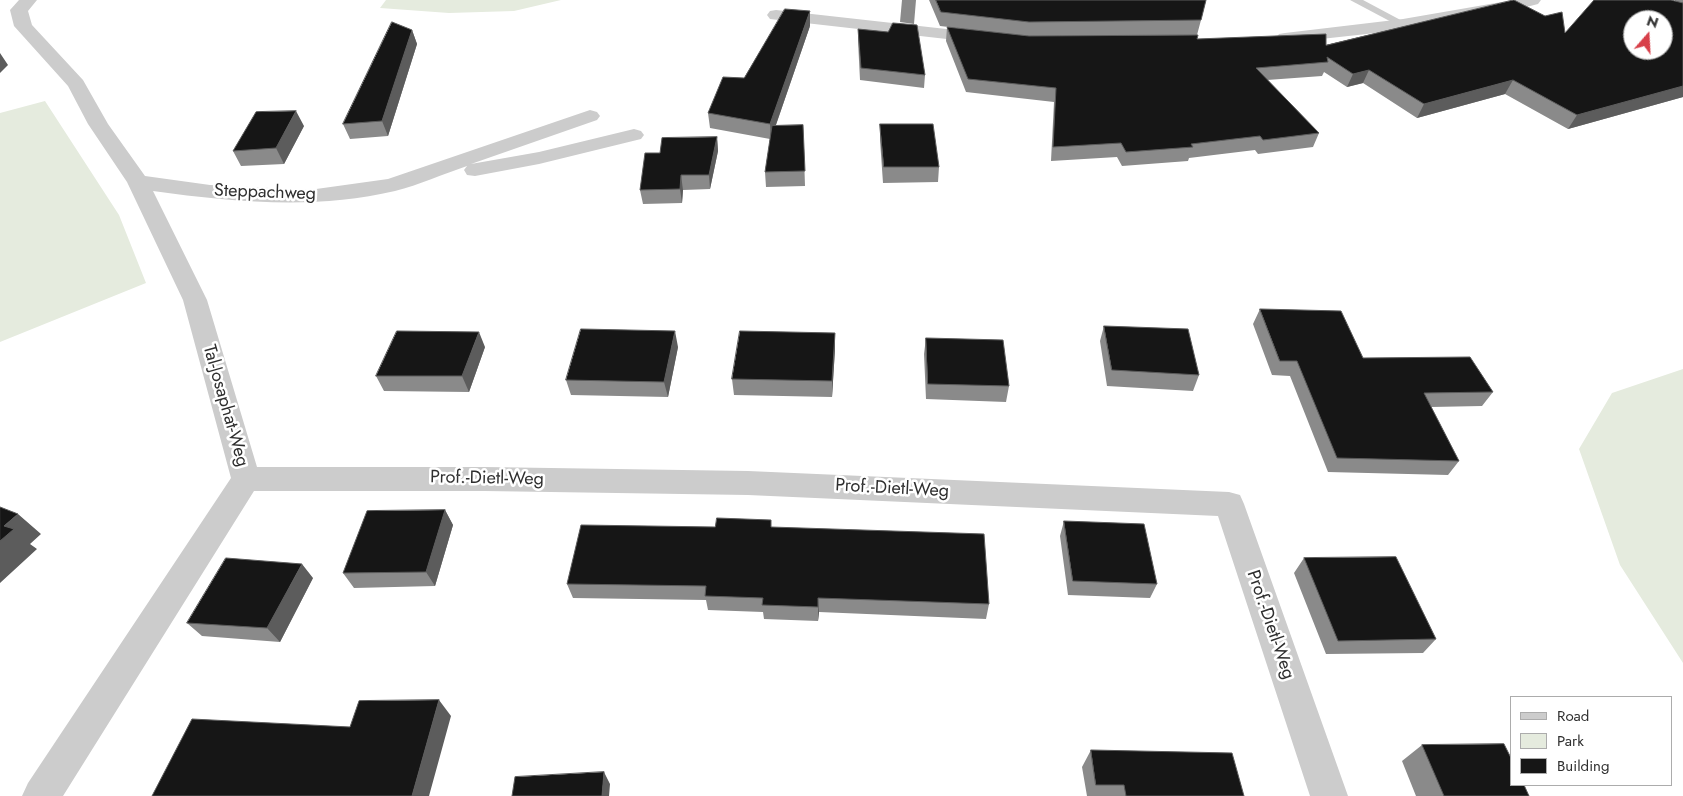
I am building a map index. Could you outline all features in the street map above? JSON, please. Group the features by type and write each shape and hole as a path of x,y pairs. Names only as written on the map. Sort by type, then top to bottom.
{"street":[{"path":"793,0 776,15 1000,40"},
{"path":"1271,39 1403,24 1510,6 1532,0"},
{"name":"Tal-Josaphat-Weg","path":"23,5 23,26 76,84 98,124 138,182 195,300 246,479 41,796"},
{"name":"Steppachweg","path":"392,185 590,116"},
{"name":"Steppachweg","path":"138,182 210,192 309,198 539,158 634,135"},
{"name":"Prof.-Dietl-Weg","path":"246,479 485,479 748,483 1229,504 1329,796"}],"lane":[{"path":"1355,0 1403,24"}],"green space":[{"path":"386,0 561,0 514,11 449,13 380,8"},
{"path":"45,101 119,215 146,283 0,342 0,113"},
{"path":"1683,369 1683,663 1620,565 1579,449 1612,393"}],"building":[{"path":"936,0 1206,0 1201,20 1029,22 941,12"},
{"path":"1514,0 1545,16 1562,12 1565,33 1594,0 1671,0 1683,3 1683,86 1577,115 1513,80 1424,104 1369,70 1353,74 1327,57 1328,62 1256,68 1319,133 1263,140 1260,136 1191,144 1193,147 1126,152 1121,143 1053,147 1056,88 968,79 947,27 1029,36 1198,35 1197,39 1326,34 1326,45"},
{"path":"785,9 810,11 770,124 708,113 723,77 744,78"},
{"path":"392,22 412,30 382,121 343,124"},
{"path":"893,23 917,25 925,75 861,68 858,29 888,32"},
{"path":"296,111 276,148 233,151 256,112"},
{"path":"880,124 933,124 939,167 884,167"},
{"path":"803,125 805,171 765,172 772,126"},
{"path":"717,137 709,175 681,175 680,189 640,190 645,153 660,153 662,138"},
{"path":"1260,309 1341,311 1363,358 1470,357 1493,392 1424,393 1459,461 1337,458 1297,361 1280,361"},
{"path":"1104,326 1188,329 1199,375 1112,370"},
{"path":"581,329 675,331 664,382 566,380"},
{"path":"397,331 479,332 462,376 376,376"},
{"path":"740,331 835,333 832,381 732,379"},
{"path":"926,338 1003,340 1009,386 928,384"},
{"path":"0,507 18,514 4,526 14,529 0,541"},
{"path":"445,510 426,572 343,573 367,511"},
{"path":"717,518 771,520 771,527 984,534 989,604 818,598 818,607 762,605 763,598 705,596 706,586 567,584 581,525 715,527"},
{"path":"1064,521 1144,524 1157,584 1073,581"},
{"path":"1396,557 1436,639 1338,641 1304,558"},
{"path":"226,558 302,564 267,628 187,623"},
{"path":"439,700 412,796 152,796 192,719 350,727 359,701"},
{"path":"1504,744 1510,756 1510,786 1524,786 1529,796 1444,796 1422,745"},
{"path":"1091,750 1232,753 1244,796 1126,796 1124,785 1096,785"},
{"path":"604,772 602,796 512,796 515,777"}]}
